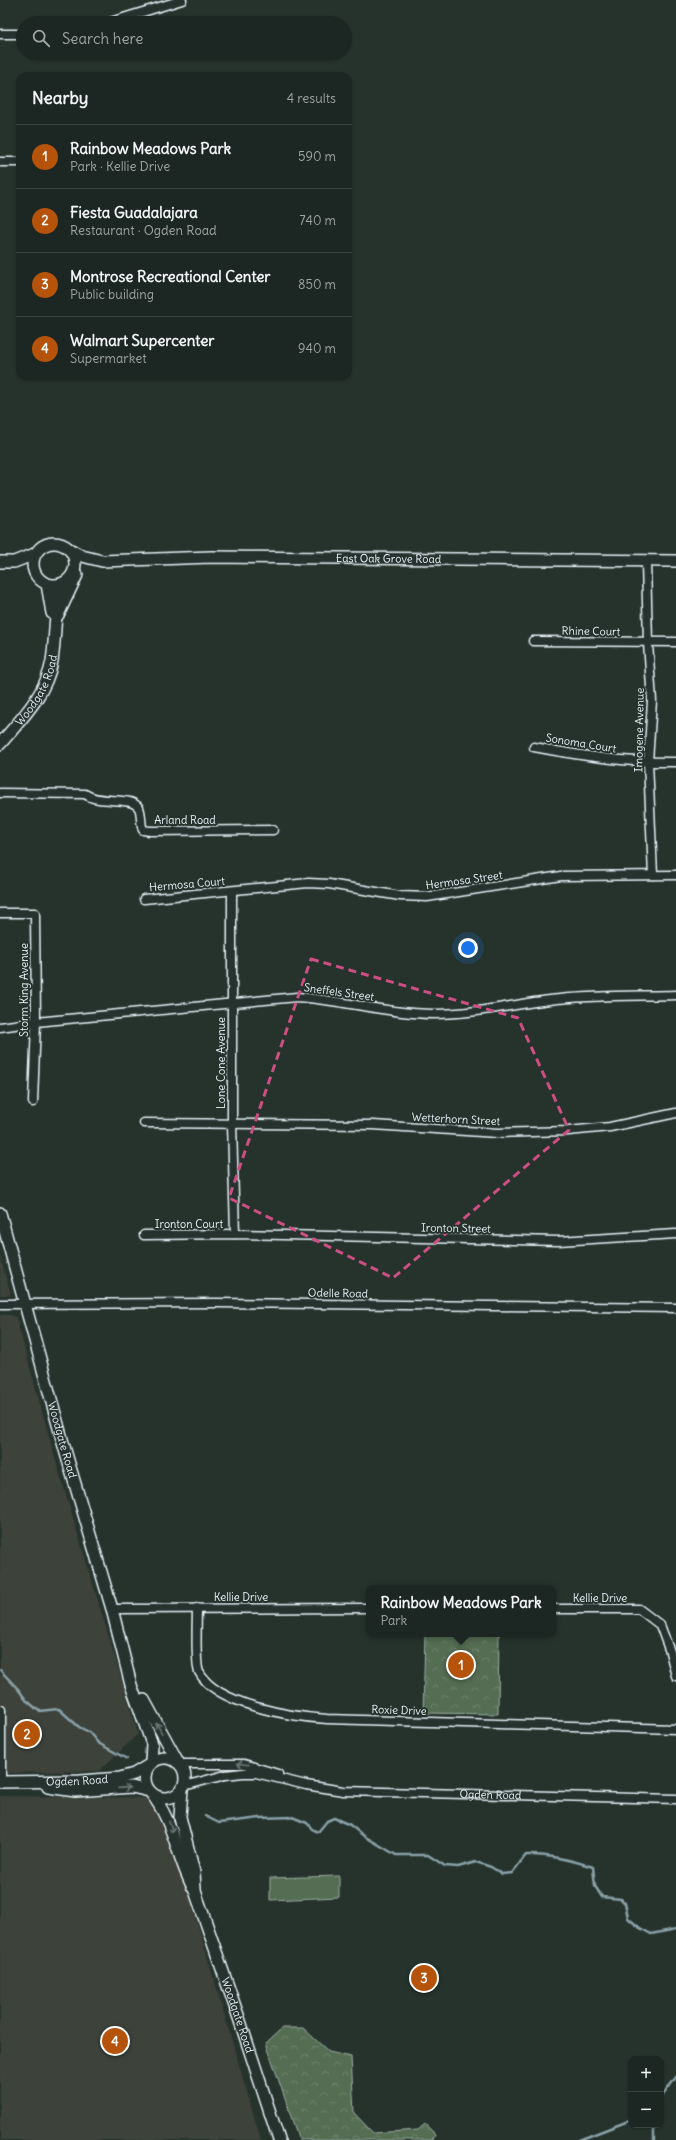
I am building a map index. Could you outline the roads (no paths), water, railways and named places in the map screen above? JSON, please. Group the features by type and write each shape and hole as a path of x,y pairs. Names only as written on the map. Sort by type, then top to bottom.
{"street":[{"path":"130,16 182,0"},
{"path":"0,34 16,34"},
{"path":"0,162 16,162"},
{"path":"0,562 14,562 35,554 47,545 58,544 69,549 75,558 79,569 69,580 61,584 47,584 42,581 33,567 35,554"},
{"name":"East Oak Grove Road","path":"69,549 82,556 102,561 292,557 676,561"},
{"name":"East Oak Grove Road","path":"79,569 102,561"},
{"name":"Imogene Avenue","path":"646,561 648,643 652,701 648,762 653,875"},
{"path":"14,562 35,572"},
{"name":"Woodgate Road","path":"56,617 79,569"},
{"name":"Woodgate Road","path":"47,584 54,629"},
{"name":"Woodgate Road","path":"0,744 30,708 46,683 52,661 54,629 61,584"},
{"name":"Rhine Court","path":"533,641 676,642"},
{"name":"Sonoma Court","path":"534,747 596,758 648,762 676,762"},
{"name":"Arland Road","path":"0,793 85,794 91,799 105,801 128,801 135,804 140,810 141,825 143,830 150,831 273,830"},
{"name":"Hermosa Street","path":"232,891 308,883 329,884 400,896 428,897 561,876 676,875"},
{"name":"Hermosa Court","path":"144,899 232,891"},
{"name":"Lone Cone Avenue","path":"232,891 232,1124 235,1234"},
{"name":"Storm King Avenue","path":"0,912 35,913 36,1022 33,1102"},
{"name":"Sneffels Street","path":"0,1027 36,1022 297,998 328,999 403,1012 435,1014 466,1013 575,997 676,995"},
{"name":"Wetterhorn Street","path":"144,1123 373,1125 497,1133 568,1131 610,1127 676,1113"},
{"name":"Woodgate Road","path":"0,1213 65,1450 112,1609 131,1685 152,1744 150,1764"},
{"name":"Ironton Street","path":"235,1234 558,1241 676,1234"},
{"name":"Ironton Court","path":"144,1235 235,1234"},
{"name":"Odelle Road","path":"0,1304 216,1303 676,1308"},
{"name":"Roxie Drive","path":"197,1608 199,1671 210,1687 263,1710 299,1717 327,1720 676,1729"},
{"name":"Kellie Drive","path":"112,1609 366,1608"},
{"name":"Kellie Drive","path":"556,1609 639,1609 660,1625 670,1652 676,1676"},
{"name":"Woodgate Road","path":"126,1666 166,1742 179,1763"},
{"path":"1,1710 1,1782"},
{"path":"162,1757 173,1759 179,1763 185,1775 183,1787 171,1797 158,1797 150,1792 146,1786 145,1775 150,1764 162,1757"},
{"name":"Ogden Road","path":"179,1763 244,1764 255,1766 306,1785"},
{"name":"Ogden Road","path":"1,1782 80,1781 120,1778 134,1774 150,1764"},
{"name":"Ogden Road","path":"183,1787 225,1775 256,1773 306,1785 343,1791 676,1799"},
{"name":"Ogden Road","path":"1,1782 75,1791 132,1787 150,1792"},
{"name":"Woodgate Road","path":"183,1787 180,1817 194,1872 195,1892"},
{"name":"Woodgate Road","path":"150,1792 170,1825 186,1875 195,1892 239,2018 278,2140"}],"waterway":[{"path":"0,1670 26,1700 39,1711 59,1709 79,1727 89,1732 98,1743 127,1759"},
{"path":"205,1816 219,1823 260,1818 292,1817 307,1823 312,1829 318,1832 327,1821 334,1818 350,1825 364,1836 396,1855 428,1855 445,1866 458,1867 476,1862 491,1867 502,1874 512,1873 526,1855 543,1855 568,1860 593,1867 595,1886 602,1897 621,1899 625,1903 628,1918 640,1928 651,1934 676,1929"},
{"path":"664,2094 676,2077"},
{"path":"579,2140 628,2121"},
{"path":"654,2128 654,2140"}],"place":[{"name":"Rainbow Meadows Park","path":"461,1665"},
{"name":"Fiesta Guadalajara","path":"27,1734"},
{"name":"Montrose Recreational Center","path":"424,1978"},
{"name":"Walmart Supercenter","path":"115,2041"}]}
